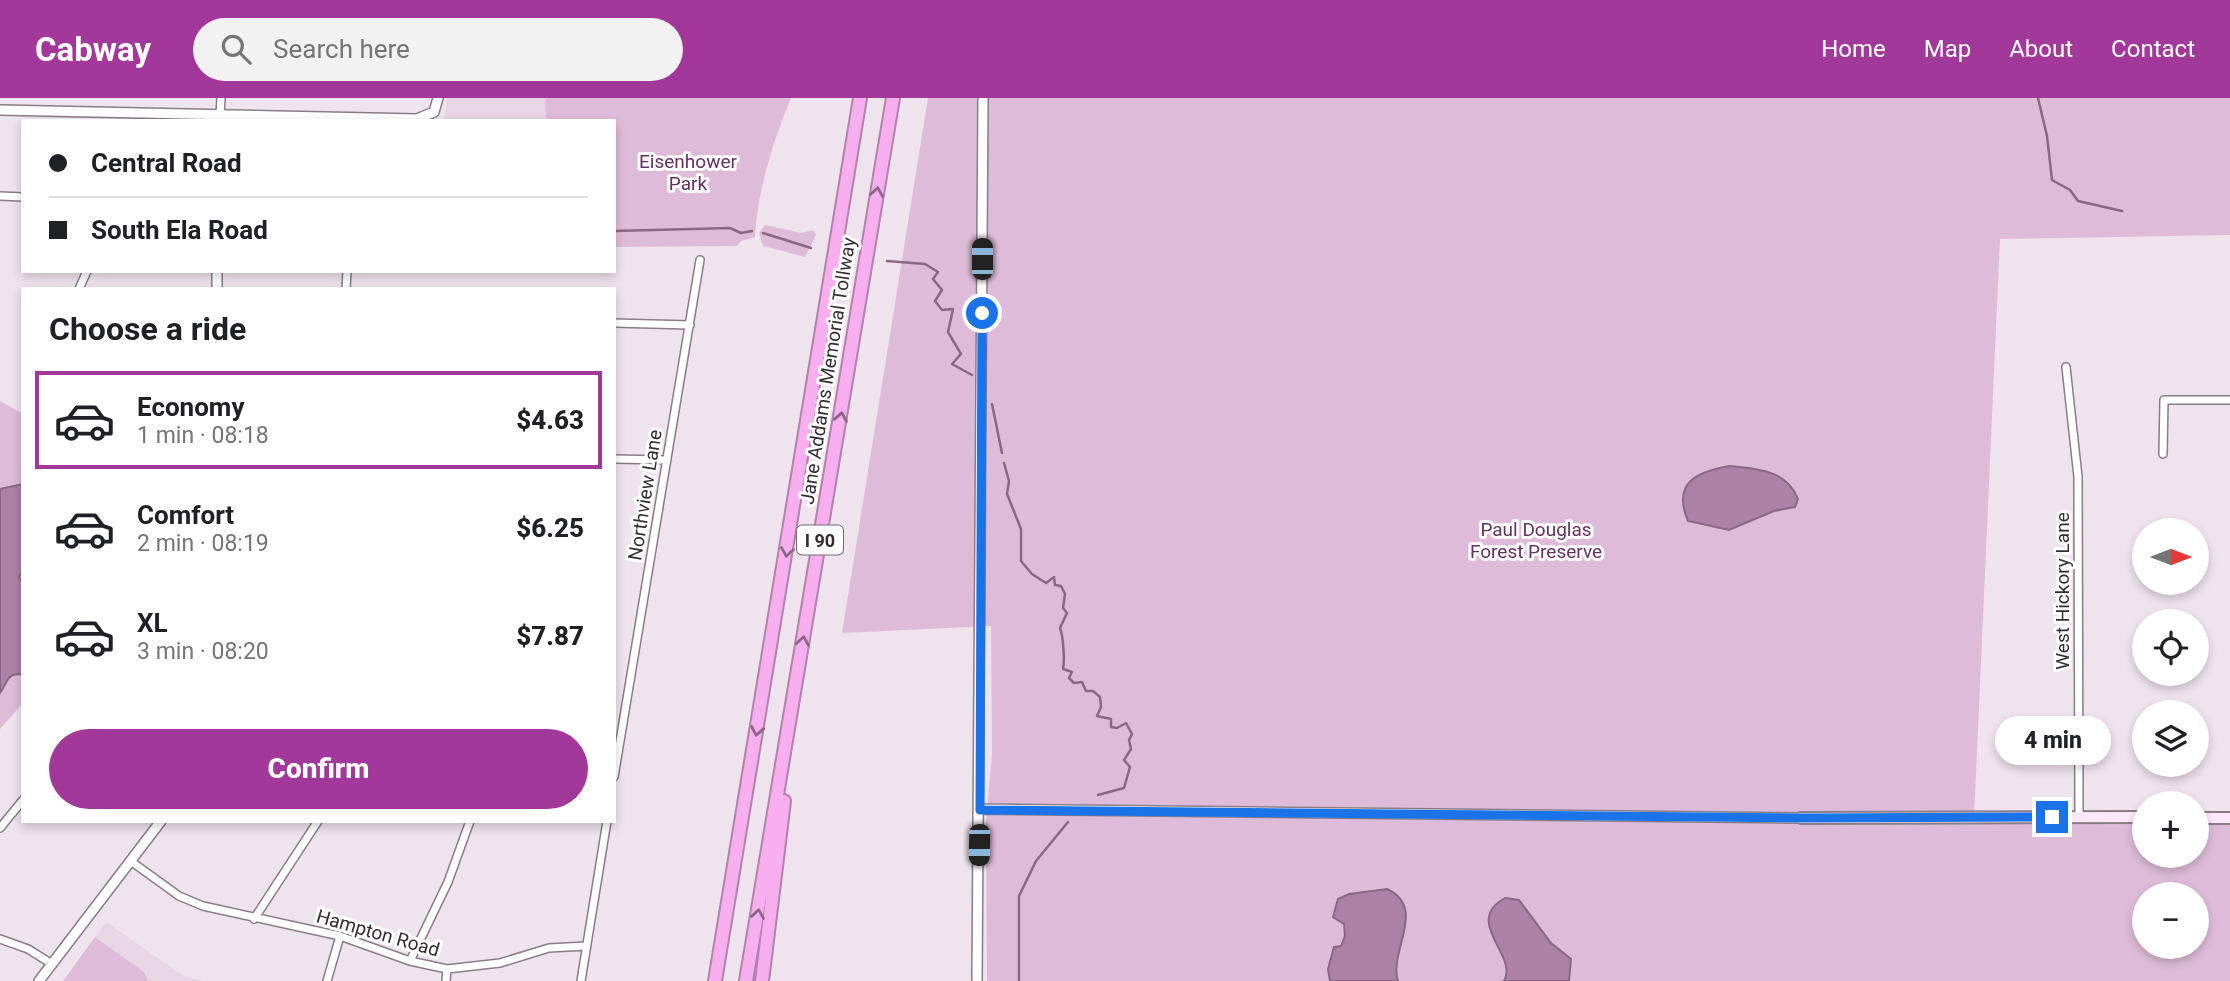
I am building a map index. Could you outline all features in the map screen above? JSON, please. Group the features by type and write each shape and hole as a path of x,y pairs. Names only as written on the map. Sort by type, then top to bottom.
{"highway":[{"name":"Jane Addams Memorial Tollway","path":"715,981 860,98"},
{"name":"Jane Addams Memorial Tollway","path":"746,981 893,98"},
{"path":"761,981 797,680"}],"main road":[{"path":"1801,818 2132,817"},
{"path":"2209,818 2230,818"}],"street":[{"path":"220,118 221,98"},
{"path":"0,110 220,118 417,119 433,112 438,98"},
{"path":"977,981 983,98"},
{"path":"0,196 21,197"},
{"name":"Northview Lane","path":"616,764 700,260"},
{"path":"616,323 690,325"},
{"name":"West Hickory Lane","path":"2066,367 2078,477 2078,816"},
{"path":"2163,454 2164,400 2230,400"},
{"path":"616,459 667,460"},
{"path":"0,828 21,802"},
{"path":"980,810 1801,818"},
{"path":"39,981 160,823"},
{"path":"254,919 317,823"},
{"path":"410,961 453,869 469,823"},
{"path":"581,981 607,823"},
{"name":"Hampton Road","path":"132,862 180,896 203,906 340,936 410,961 447,969 500,963 549,948 586,946"},
{"path":"327,981 340,936"},
{"path":"0,939 27,948 52,964"},
{"path":"446,981 447,969"}],"shaded area":[{"path":"447,98 545,98 546,119 444,119"},
{"path":"1729,466 1760,470 1778,476 1793,489 1798,499 1795,507 1774,511 1729,530 1688,521 1683,497 1685,488 1697,476"},
{"path":"21,484 21,674 10,677 0,693 0,489"},
{"path":"1387,889 1399,897 1405,907 1406,919 1396,970 1398,981 1330,981 1328,969 1334,947 1341,946 1345,936 1344,924 1333,917 1338,899 1349,894"},
{"path":"1505,898 1519,900 1551,943 1571,959 1569,981 1504,981 1507,971 1490,928 1489,917 1493,907"},
{"path":"106,922 184,976 203,981 148,981 144,972 95,937"}],"green space":[{"name":"Eisenhower Park","path":"545,98 791,98 767,167 755,237 741,241 737,246 616,247 616,119 546,119"},
{"name":"Paul Douglas Forest Preserve","path":"928,98 2230,98 2230,235 2000,239 1974,818 2132,817 2132,868 2209,868 2209,818 2230,818 2230,981 987,981 986,823 992,754 991,626 842,633"},
{"path":"765,225 802,233 813,230 816,235 805,257 763,246 759,233"},
{"path":"0,401 21,413 21,705 0,729"},
{"path":"95,937 144,972 148,981 63,981"}],"waterway":[{"path":"2038,98 2047,136 2052,180 2070,190 2078,201 2122,211"},
{"path":"616,231 730,228 741,233 752,231"},
{"path":"763,233 811,248"},
{"path":"887,261 925,264 938,272 933,279 942,290 935,301 942,310 953,309 948,332 961,354 952,364 972,375"},
{"path":"992,404 1002,453"},
{"path":"1004,463 1009,481 1007,494 1021,529 1021,561 1032,574 1046,583 1054,577 1055,585 1061,586 1065,594 1063,608 1067,613 1060,628 1063,669 1072,672 1069,678 1074,683 1082,682 1086,691 1093,691 1100,697 1101,707 1097,716 1111,719 1111,727 1117,728 1126,723 1132,734 1129,740 1131,749 1124,760 1130,767 1124,788 1098,795"},
{"path":"1019,981 1019,896 1036,861 1068,822"}],"route":[{"path":"982,313 980,810 1801,818 2052,817"}]}
